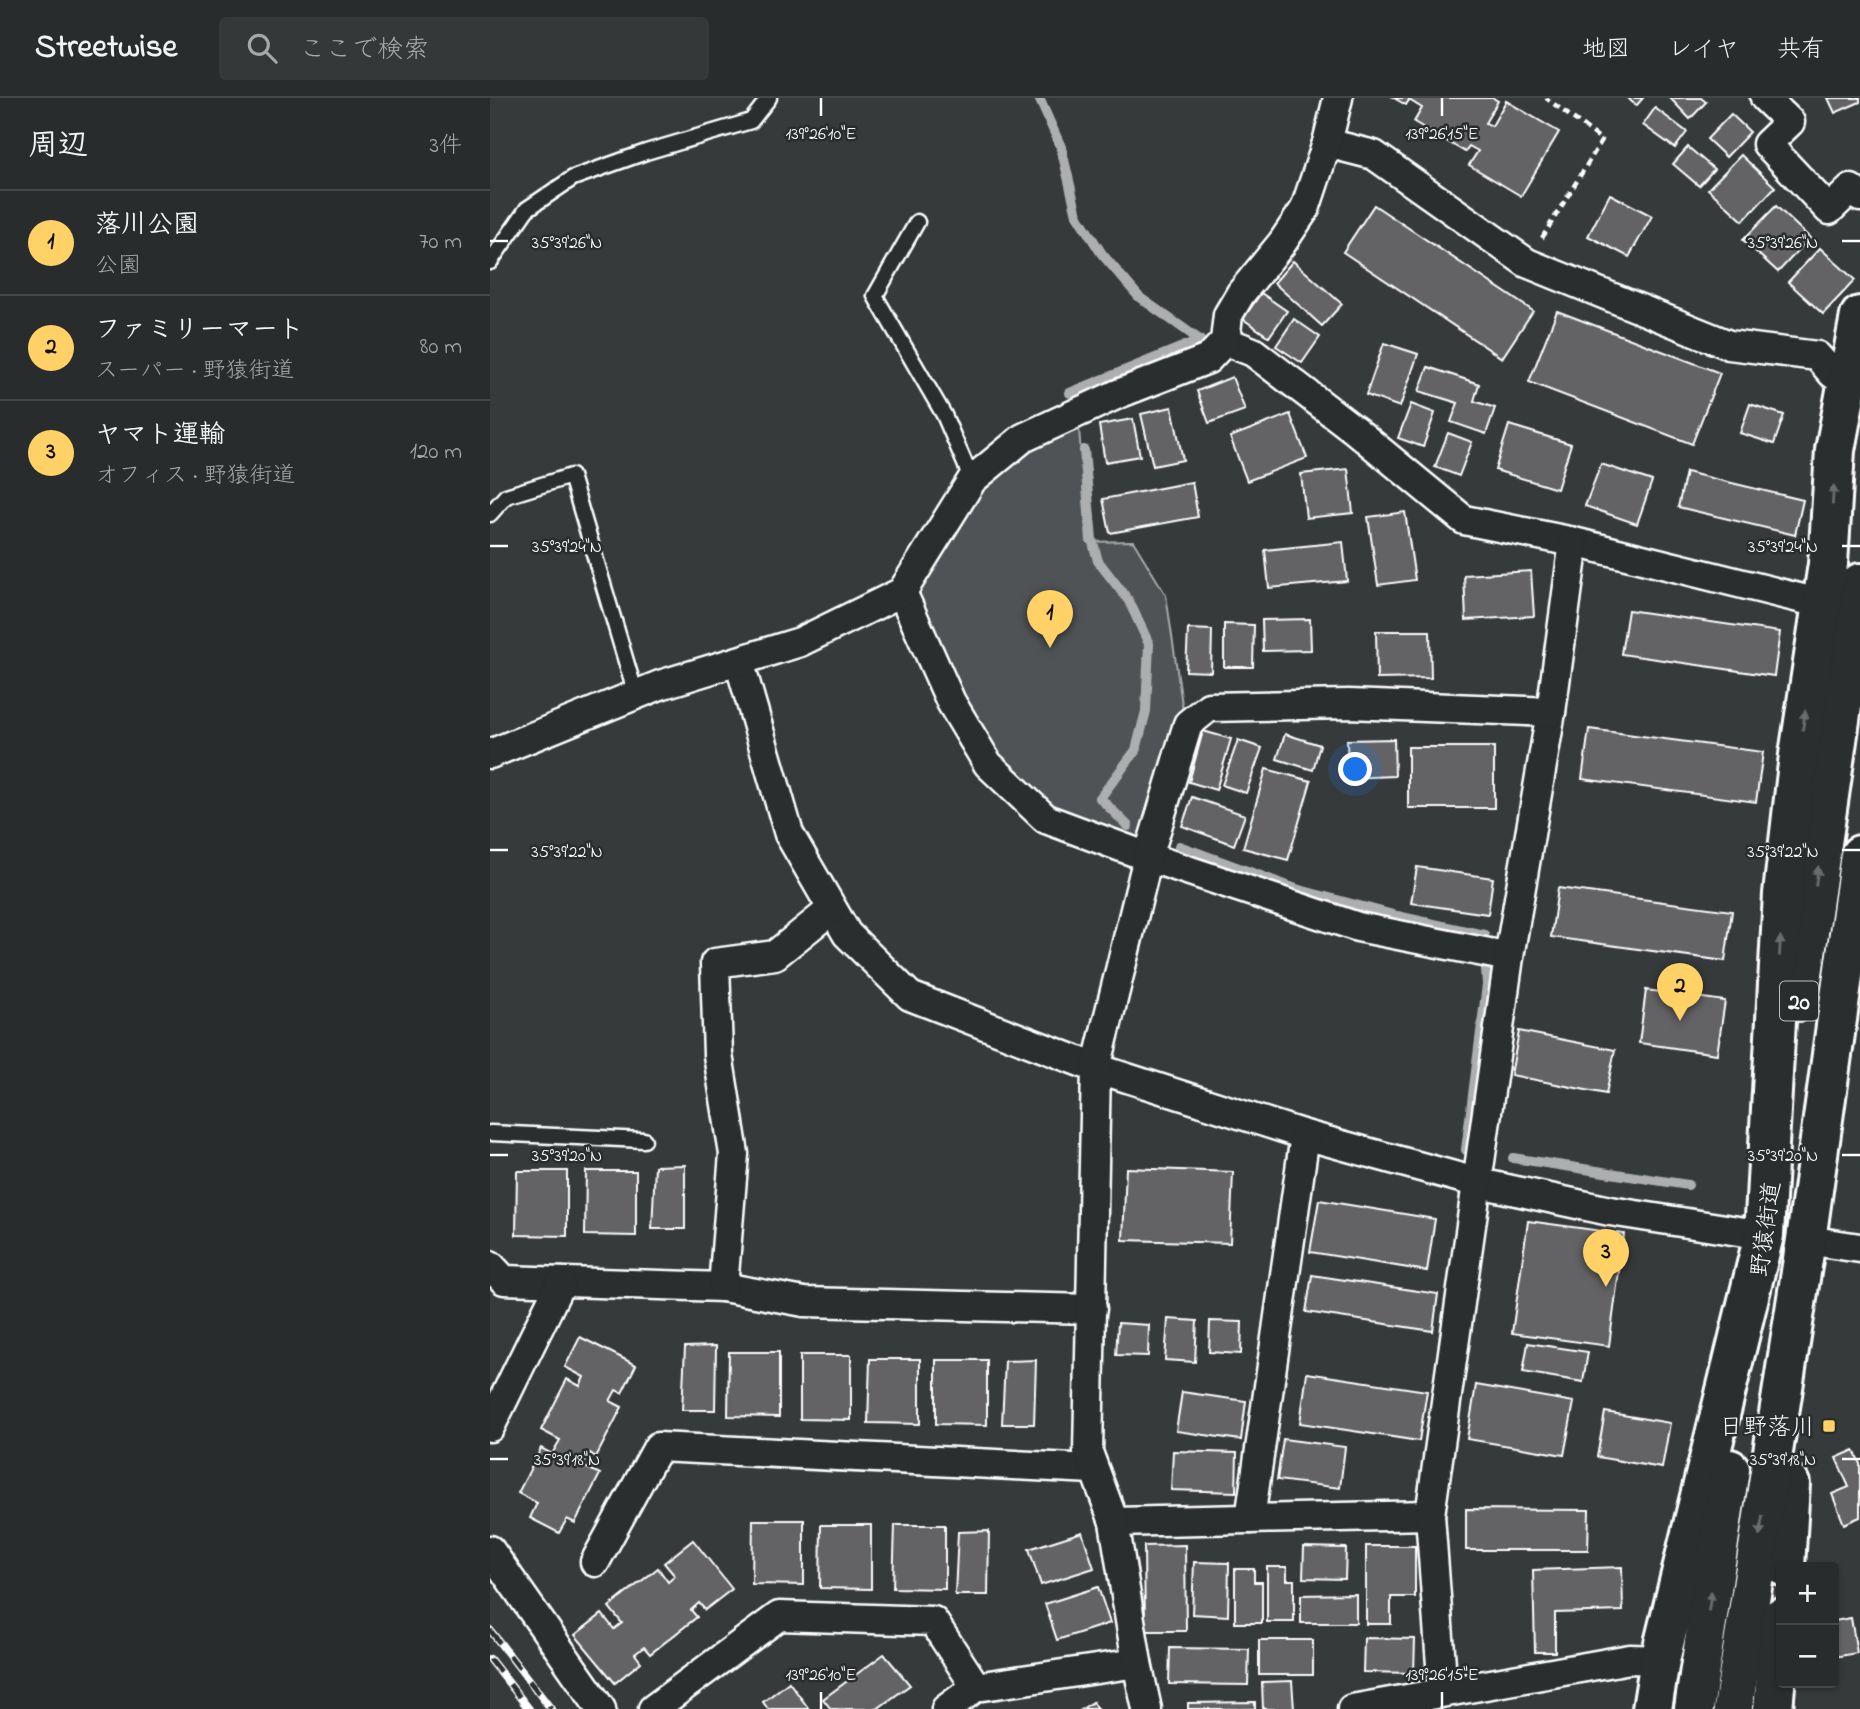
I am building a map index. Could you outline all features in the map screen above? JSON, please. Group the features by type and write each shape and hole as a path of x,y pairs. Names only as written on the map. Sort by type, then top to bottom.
{"main road":[{"path":"1764,1235 1783,894 1799,755 1823,604 1836,450 1860,316"},
{"name":"野猿街道","path":"1694,1709 1860,583"},
{"name":"野猿街道","path":"1733,1709 1805,1240 1860,855"},
{"path":"1805,1240 1860,1010"},
{"name":"20","path":"1652,1709 1660,1660 1764,1235"},
{"name":"20","path":"1785,1562 1805,1240"},
{"path":"1773,1709 1780,1625"}],"street":[{"path":"490,754 660,685 800,642 902,592 972,480 1023,438 1118,394 1208,359 1225,341 1228,315 1241,293 1282,243 1305,209 1327,143 1338,98"},
{"path":"1765,98 1790,121 1768,144 1829,210 1851,190 1860,197"},
{"path":"1327,143 1374,155 1527,263 1729,345 1817,356 1833,374 1848,377"},
{"path":"1225,341 1253,352 1356,431 1464,520 1574,542 1823,604"},
{"path":"1443,1692 1430,1515 1479,1183 1505,957 1550,712 1574,542"},
{"path":"902,592 951,702 988,764 1046,819 1147,857 1358,927 1505,957"},
{"path":"739,661 789,834 847,934 910,996 1096,1068 1305,1135 1479,1183 1610,1210 1764,1235"},
{"path":"1147,1709 1114,1522 1088,1452 1096,1068 1147,857 1188,724 1209,707 1349,704 1550,712"},
{"path":"723,1287 734,1154 718,1055 715,963 775,955 832,909"},
{"path":"1250,1519 1305,1135"},
{"path":"1805,1240 1860,1248"},
{"path":"490,1265 504,1280 723,1287 804,1302 1092,1309"},
{"path":"490,1427 561,1282"},
{"path":"595,1562 658,1447 1093,1469"},
{"path":"1114,1522 1430,1515"},
{"path":"490,1550 601,1709"},
{"path":"653,1709 779,1616 933,1621 976,1687"},
{"path":"1352,1709 1630,1659 1660,1660"},
{"path":"946,1709 976,1687 1137,1663"}],"lane":[{"path":"490,262 527,209 573,178 646,152 751,121 769,98"},
{"path":"917,222 875,296 944,415 972,480"},
{"path":"490,514 506,496 571,476 636,695"},
{"path":"490,1133 644,1140"}],"path":[{"path":"1527,263 1602,140 1546,98"}],"shaded area":[{"path":"1078,413 1087,542 1133,541 1166,595 1183,711 1148,857 1046,819 988,764 902,592 972,480"}],"building":[{"path":"1394,98 1493,98 1498,101 1485,123 1492,126 1506,101 1559,132 1521,196 1469,165 1478,151 1469,146 1465,152 1414,122 1422,108 1409,100 1406,105"},
{"path":"1628,98 1643,98 1636,106"},
{"path":"1670,98 1701,98 1706,102 1690,119"},
{"path":"1828,98 1860,98 1860,102 1835,113"},
{"path":"1655,108 1687,132 1675,148 1643,125"},
{"path":"1731,114 1750,132 1726,157 1707,139"},
{"path":"1688,147 1714,169 1699,186 1673,164"},
{"path":"1741,155 1775,187 1743,221 1708,189"},
{"path":"1610,194 1652,216 1629,257 1588,236"},
{"path":"1374,205 1533,311 1502,358 1343,252"},
{"path":"1776,206 1810,238 1778,272 1743,240"},
{"path":"1820,248 1855,280 1823,314 1788,282"},
{"path":"1293,261 1342,304 1322,326 1274,283"},
{"path":"1261,293 1287,311 1269,337 1243,319"},
{"path":"1557,311 1720,373 1692,444 1529,382"},
{"path":"1294,319 1320,337 1302,363 1276,346"},
{"path":"1384,343 1418,354 1400,407 1366,395"},
{"path":"1428,367 1479,384 1474,401 1495,408 1486,434 1451,422 1458,403 1419,391"},
{"path":"1232,377 1245,410 1209,423 1197,391"},
{"path":"1411,404 1435,413 1423,447 1398,438"},
{"path":"1750,404 1784,415 1774,444 1740,433"},
{"path":"1172,407 1183,460 1153,466 1141,414"},
{"path":"1290,414 1307,458 1247,481 1230,437"},
{"path":"1133,419 1140,456 1105,462 1099,425"},
{"path":"1509,425 1571,444 1557,489 1495,470"},
{"path":"1448,433 1472,442 1459,476 1435,467"},
{"path":"1601,464 1652,481 1637,524 1585,506"},
{"path":"1348,469 1353,513 1306,518 1301,474"},
{"path":"1686,472 1803,500 1795,535 1678,507"},
{"path":"1192,482 1198,517 1110,533 1103,499"},
{"path":"1405,512 1415,580 1378,585 1368,517"},
{"path":"1343,542 1347,581 1269,588 1265,550"},
{"path":"1531,571 1534,616 1466,620 1464,575"},
{"path":"1628,610 1780,632 1774,676 1621,654"},
{"path":"1310,619 1311,650 1263,651 1262,620"},
{"path":"1224,624 1254,625 1253,667 1224,667"},
{"path":"1188,629 1212,630 1211,672 1186,671"},
{"path":"1376,631 1430,631 1431,678 1377,679"},
{"path":"1589,729 1763,752 1756,802 1582,779"},
{"path":"1203,731 1231,739 1216,790 1189,782"},
{"path":"1285,734 1320,745 1313,770 1277,759"},
{"path":"1394,739 1395,776 1348,778 1347,740"},
{"path":"1238,740 1262,748 1246,793 1222,785"},
{"path":"1408,747 1494,747 1494,808 1408,808"},
{"path":"1266,769 1311,781 1288,860 1243,848"},
{"path":"1192,797 1245,815 1234,845 1182,826"},
{"path":"1417,867 1493,878 1488,914 1411,903"},
{"path":"1558,888 1732,911 1725,961 1551,937"},
{"path":"1646,990 1725,1001 1717,1054 1639,1043"},
{"path":"1519,1031 1615,1050 1606,1094 1511,1075"},
{"path":"685,1165 685,1229 652,1229 655,1166"},
{"path":"1126,1168 1233,1172 1230,1243 1123,1240"},
{"path":"517,1171 567,1171 567,1236 516,1235"},
{"path":"586,1171 636,1171 636,1236 585,1235"},
{"path":"1319,1200 1435,1219 1427,1271 1310,1252"},
{"path":"1528,1221 1624,1234 1609,1346 1512,1333"},
{"path":"1312,1275 1438,1294 1433,1331 1306,1312"},
{"path":"1168,1319 1197,1321 1195,1362 1165,1360"},
{"path":"1210,1321 1242,1322 1241,1354 1209,1352"},
{"path":"1118,1323 1149,1325 1148,1356 1116,1355"},
{"path":"580,1337 636,1365 622,1393 616,1390 610,1401 622,1407 596,1457 590,1453 583,1466 600,1474 575,1523 567,1519 559,1533 530,1518 537,1503 518,1493 541,1448 552,1454 560,1440 541,1430 567,1379 580,1386 584,1377 565,1367"},
{"path":"1528,1343 1588,1352 1583,1382 1523,1372"},
{"path":"716,1346 715,1410 682,1410 685,1347"},
{"path":"729,1352 779,1352 779,1417 728,1416"},
{"path":"800,1355 851,1355 851,1420 800,1419"},
{"path":"870,1359 920,1359 920,1424 868,1423"},
{"path":"936,1360 987,1360 987,1425 936,1424"},
{"path":"1036,1360 1034,1424 1002,1424 1005,1361"},
{"path":"1307,1373 1427,1391 1419,1441 1300,1423"},
{"path":"1476,1385 1574,1402 1564,1455 1467,1439"},
{"path":"1182,1392 1246,1401 1241,1440 1176,1431"},
{"path":"1605,1412 1670,1423 1662,1468 1597,1457"},
{"path":"1283,1439 1345,1447 1340,1488 1277,1480"},
{"path":"1854,1450 1860,1464 1860,1517 1844,1524 1832,1494 1849,1487 1836,1458"},
{"path":"1173,1451 1237,1453 1236,1492 1171,1490"},
{"path":"1466,1509 1589,1510 1588,1550 1466,1550"},
{"path":"753,1520 804,1520 804,1585 752,1584"},
{"path":"821,1525 871,1525 871,1589 820,1588"},
{"path":"895,1525 945,1525 945,1589 893,1588"},
{"path":"989,1531 988,1595 955,1595 958,1532"},
{"path":"1082,1532 1094,1568 1041,1585 1029,1549"},
{"path":"693,1540 732,1589 705,1610 699,1603 691,1610 697,1617 650,1654 644,1647 635,1654 641,1662 615,1683 575,1635 602,1614 614,1629 622,1623 609,1607 658,1568 668,1582 675,1576 664,1563"},
{"path":"1185,1545 1186,1631 1145,1631 1144,1546"},
{"path":"1366,1546 1415,1546 1415,1597 1391,1597 1391,1624 1366,1624"},
{"path":"1304,1547 1346,1548 1345,1579 1303,1578"},
{"path":"1194,1562 1229,1563 1228,1616 1192,1614"},
{"path":"1267,1567 1287,1567 1287,1580 1294,1580 1294,1622 1267,1622"},
{"path":"1622,1567 1623,1611 1555,1613 1555,1652 1535,1652 1533,1570"},
{"path":"1235,1569 1254,1569 1254,1582 1262,1582 1262,1623 1235,1623"},
{"path":"1098,1587 1110,1623 1057,1640 1045,1604"},
{"path":"1356,1594 1356,1623 1301,1623 1301,1595"},
{"path":"1851,1618 1857,1653 1839,1656 1839,1620"},
{"path":"1364,1638 1415,1639 1414,1673 1363,1672"},
{"path":"1259,1640 1313,1640 1313,1675 1259,1675"},
{"path":"1170,1648 1249,1649 1248,1685 1169,1684"},
{"path":"884,1654 910,1685 877,1709 831,1709 823,1699"},
{"path":"1292,1681 1294,1709 1263,1709 1262,1682"},
{"path":"789,1682 809,1709 768,1709 763,1702"},
{"path":"1093,1702 1097,1709 1082,1709"},
{"path":"1255,1702 1255,1709 1188,1709 1188,1703"}],"waterway":[{"path":"1039,98 1061,147 1077,215 1102,254 1139,297 1200,340 1070,393"},
{"path":"1084,450 1092,539 1098,561 1129,601 1149,644 1146,711 1136,750 1100,798 1128,826"},
{"path":"1179,846 1296,889 1397,916 1484,935 1487,985 1466,1150"},
{"path":"1513,1158 1688,1185"}],"railway":[{"path":"490,1630 551,1709"},
{"path":"490,1659 529,1709"}],"place":[{"name":"落川公園","path":"1050,648"},
{"name":"ファミリーマート","path":"1680,1021"},
{"name":"ヤマト運輸","path":"1606,1287"},
{"name":"日野落川","path":"1829,1426"}]}
